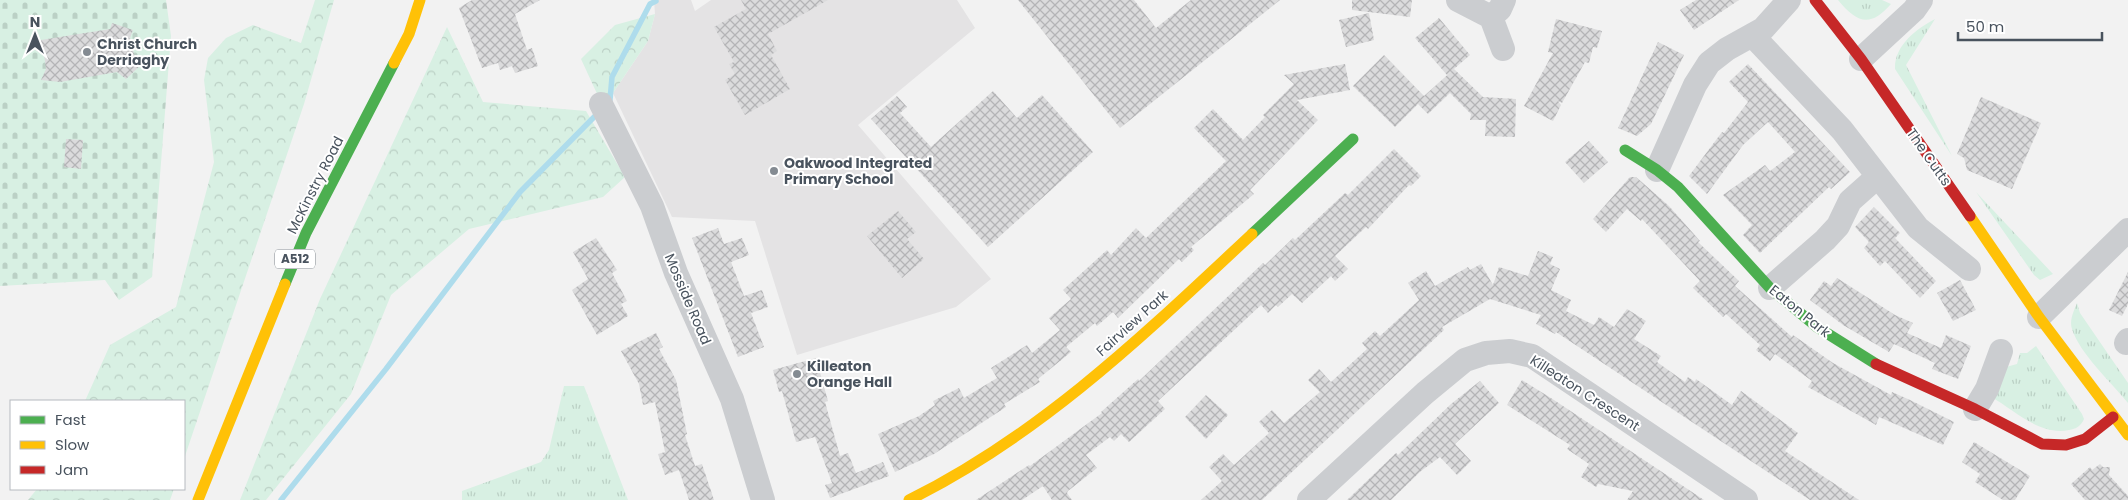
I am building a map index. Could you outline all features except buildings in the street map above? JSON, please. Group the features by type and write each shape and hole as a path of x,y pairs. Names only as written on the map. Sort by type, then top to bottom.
{"main road":[{"path":"411,0 412,28"},
{"name":"McKinstry Road","path":"412,28 420,0"},
{"name":"McKinstry Road","path":"198,500 306,233 412,28 433,0"},
{"name":"The Cutts","path":"1815,0 1861,59 2039,317 2128,435"},
{"name":"Fairview Park","path":"909,500 953,478 1005,445 1080,390 1165,315 1353,139"},
{"name":"Eaton Park","path":"1625,150 1678,186 1770,288 1817,327 1844,346 1884,369 1975,408 2027,438 2053,445 2066,445 2085,439 2113,417"}],"street":[{"path":"1458,0 1498,9 1503,49"},
{"path":"1657,170 1695,85 1709,64 1727,49 1753,36 1774,18 1789,0"},
{"path":"1861,59 1914,10 1921,0"},
{"path":"1753,36 1842,130 1918,228 1969,268"},
{"name":"Mosside Road","path":"604,109 652,206 676,273 732,399 763,500"},
{"path":"1770,288 1838,226 1850,201 1877,177"},
{"path":"2039,317 2124,242"},
{"name":"Killeaton Crescent","path":"1309,500 1425,392 1465,360 1486,353 1510,350 1532,356 1746,500"},
{"path":"1975,408 1986,389 2001,352"}],"shaded area":[{"name":"Oakwood Integrated Primary School","path":"654,0 691,0 695,11 711,0 957,0 975,28 858,125 991,279 956,307 797,355 755,221 672,217 613,93 648,41 655,14"}],"green space":[{"path":"0,0 166,0 171,36 152,277 119,300 105,280 0,286"},
{"path":"315,0 334,0 304,104 185,456 185,400 85,400 110,345 176,307 214,162 204,80 208,58 226,38 253,25 301,43"},
{"path":"1838,0 1882,0 1891,4 1877,17 1864,20 1851,14"},
{"path":"655,14 648,41 613,93 599,98 581,59 615,25"},
{"path":"1935,19 1906,65 1952,156 1895,69 1898,53 1902,46 1914,33"},
{"path":"447,27 483,102 586,111 625,177 603,197 469,229 391,295 351,394 266,500 240,500 320,299"},
{"path":"1976,192 2053,274 2040,280 2034,275"},
{"path":"2077,303 2080,313 2128,383 2128,403 2089,358 2076,338 2071,322"},
{"path":"2036,346 2082,414 2084,419 2076,428 2058,431 2037,426 1991,397 2006,367 2017,364 2020,353 2027,353"},
{"path":"564,386 584,386 628,500 462,500 462,491 541,462 549,450"},
{"path":"36,490 174,490 170,500 28,500"}],"waterway":[{"path":"607,103 610,100 612,77 650,4 656,1"},
{"path":"281,500 386,369 520,192 599,112"}],"traffic: fast":[{"path":"285,284 306,233 394,63"},
{"path":"1252,234 1353,139"},
{"path":"1625,150 1657,170 1678,187 1770,288 1817,327 1876,364"}],"traffic: slow":[{"path":"394,63 409,34 420,0"},
{"path":"1970,216 2039,317 2128,435"},
{"path":"909,500 958,474 1004,445 1048,413 1132,345 1252,234"},
{"path":"198,500 285,284"}],"traffic: jam":[{"path":"1815,0 1861,59 1970,216"},
{"path":"1876,364 1975,409 2042,444 2066,445 2085,439 2113,417"}],"place":[{"name":"Christ Church Derriaghy","path":"87,52"},
{"name":"Oakwood Integrated Primary School","path":"774,171"},
{"name":"Killeaton Orange Hall","path":"797,374"}]}
